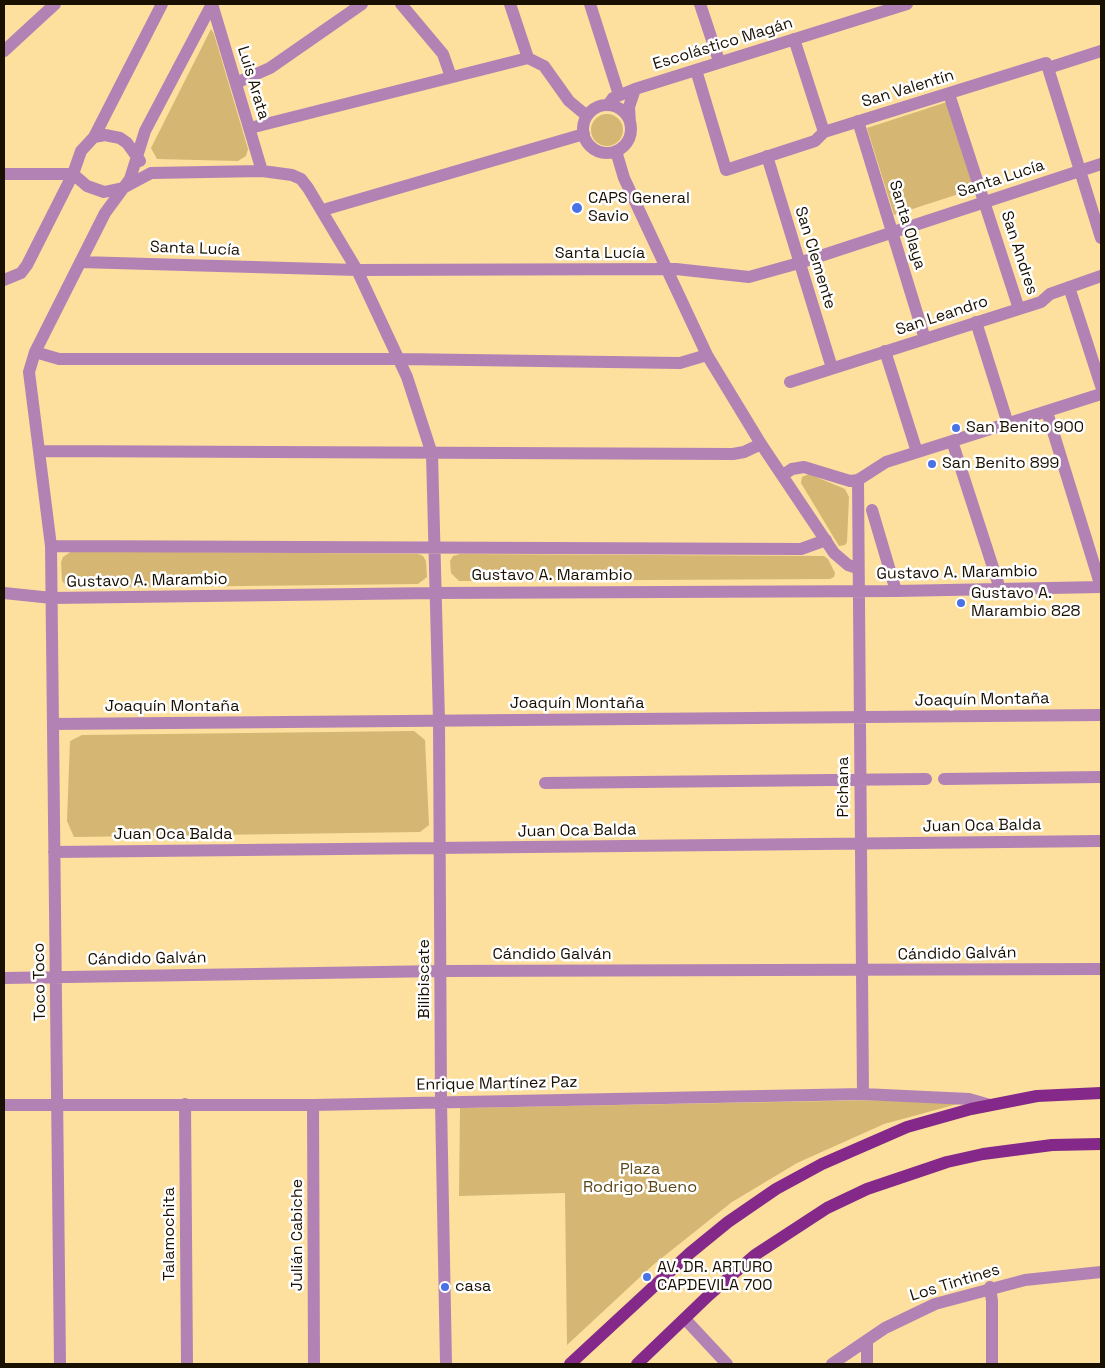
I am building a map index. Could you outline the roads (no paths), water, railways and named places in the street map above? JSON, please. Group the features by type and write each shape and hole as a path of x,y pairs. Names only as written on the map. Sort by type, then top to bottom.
{"main road":[{"path":"570,1364 690,1253 728,1222 776,1189 868,1142 907,1127 990,1105 1060,1094 1101,1093"},
{"path":"637,1364 755,1255 827,1208 867,1189 947,1162 983,1154 1052,1145 1101,1144"}],"street":[{"path":"4,51 55,4"},
{"path":"4,280 20,273 27,265 73,174 81,151 94,137 162,4"},
{"path":"123,188 138,158 145,131 212,4"},
{"name":"Luis Arata","path":"212,4 262,171"},
{"path":"236,83 270,68 362,4"},
{"path":"401,4 443,54 451,77"},
{"path":"510,4 528,58"},
{"path":"590,4 619,95"},
{"path":"700,4 719,61"},
{"name":"Escolástico Magán","path":"587,116 593,110 608,105 619,95 635,89 719,61 794,39 872,9 907,4"},
{"path":"794,39 824,132"},
{"name":"San Valentín","path":"696,70 726,170 815,141 824,132 858,121 1046,63 1048,68 1101,51"},
{"path":"250,128 528,58 544,66 569,101 587,116 584,123 584,134 590,146 604,152 616,151 626,144 629,138 629,107 635,89"},
{"path":"1048,68 1101,238"},
{"name":"San Andres","path":"949,94 1019,309"},
{"path":"608,105 622,110 630,123"},
{"name":"Santa Olaya","path":"858,121 925,339"},
{"path":"323,210 584,134"},
{"path":"94,137 105,135 120,138 127,143 145,170 151,173"},
{"path":"616,151 624,178 707,355 762,444 838,559 857,568"},
{"name":"San Clemente","path":"767,156 832,368"},
{"name":"Santa Lucía","path":"80,262 357,270 666,270 749,277 799,263 1101,164"},
{"name":"Bilibiscate","path":"151,173 262,171 292,175 301,179 323,210 357,270 400,359 428,437 432,454 440,721 441,1102 446,1364"},
{"path":"4,174 73,174 95,190 104,192 123,188 151,173"},
{"name":"Toco Toco","path":"60,1364 51,546 40,451 29,385 29,372 35,352 80,262 110,204 123,188"},
{"name":"San Leandro","path":"790,382 1042,302 1050,294 1101,276"},
{"path":"1069,287 1101,386"},
{"path":"976,322 1008,424"},
{"path":"885,351 917,452"},
{"path":"35,352 59,359 400,359 680,363 707,355"},
{"path":"783,475 792,469 804,466 850,481 858,480 886,462 1101,394"},
{"path":"1047,412 1101,587"},
{"path":"952,441 1000,589"},
{"path":"40,451 732,454 744,452 762,444"},
{"name":"Pichana","path":"858,480 857,590 862,1094"},
{"path":"872,510 896,591"},
{"path":"51,546 435,546 801,549 826,540"},
{"name":"Gustavo A. Marambio","path":"4,593 52,598 435,593 896,591 1101,587"},
{"name":"Joaquín Montaña","path":"53,724 1101,715"},
{"path":"944,779 1101,778"},
{"path":"545,783 926,780"},
{"name":"Juan Oca Balda","path":"54,852 1101,841"},
{"name":"Cándido Galván","path":"4,978 442,971 1101,969"},
{"name":"Enrique Martínez Paz","path":"4,1105 314,1105 862,1094 970,1099 990,1105"},
{"name":"Talamochita","path":"185,1104 187,1364"},
{"name":"Julián Cabiche","path":"314,1105 314,1364"},
{"name":"Los Tintines","path":"832,1364 908,1315 935,1304 990,1287 1025,1280 1101,1272"},
{"path":"990,1287 992,1301 992,1364"},
{"path":"685,1319 727,1364"},
{"path":"867,1340 867,1364"}],"place":[{"name":"CAPS General Savio","path":"577,208"},
{"name":"San Benito 900","path":"956,428"},
{"name":"San Benito 899","path":"932,464"},
{"name":"Gustavo A. Marambio 828","path":"961,603"},
{"name":"AV. DR. ARTURO CAPDEVILA 700","path":"647,1277"},
{"name":"casa","path":"445,1287"}],"park label":[{"name":"Plaza Rodrigo Bueno","path":"640,1179"}]}
